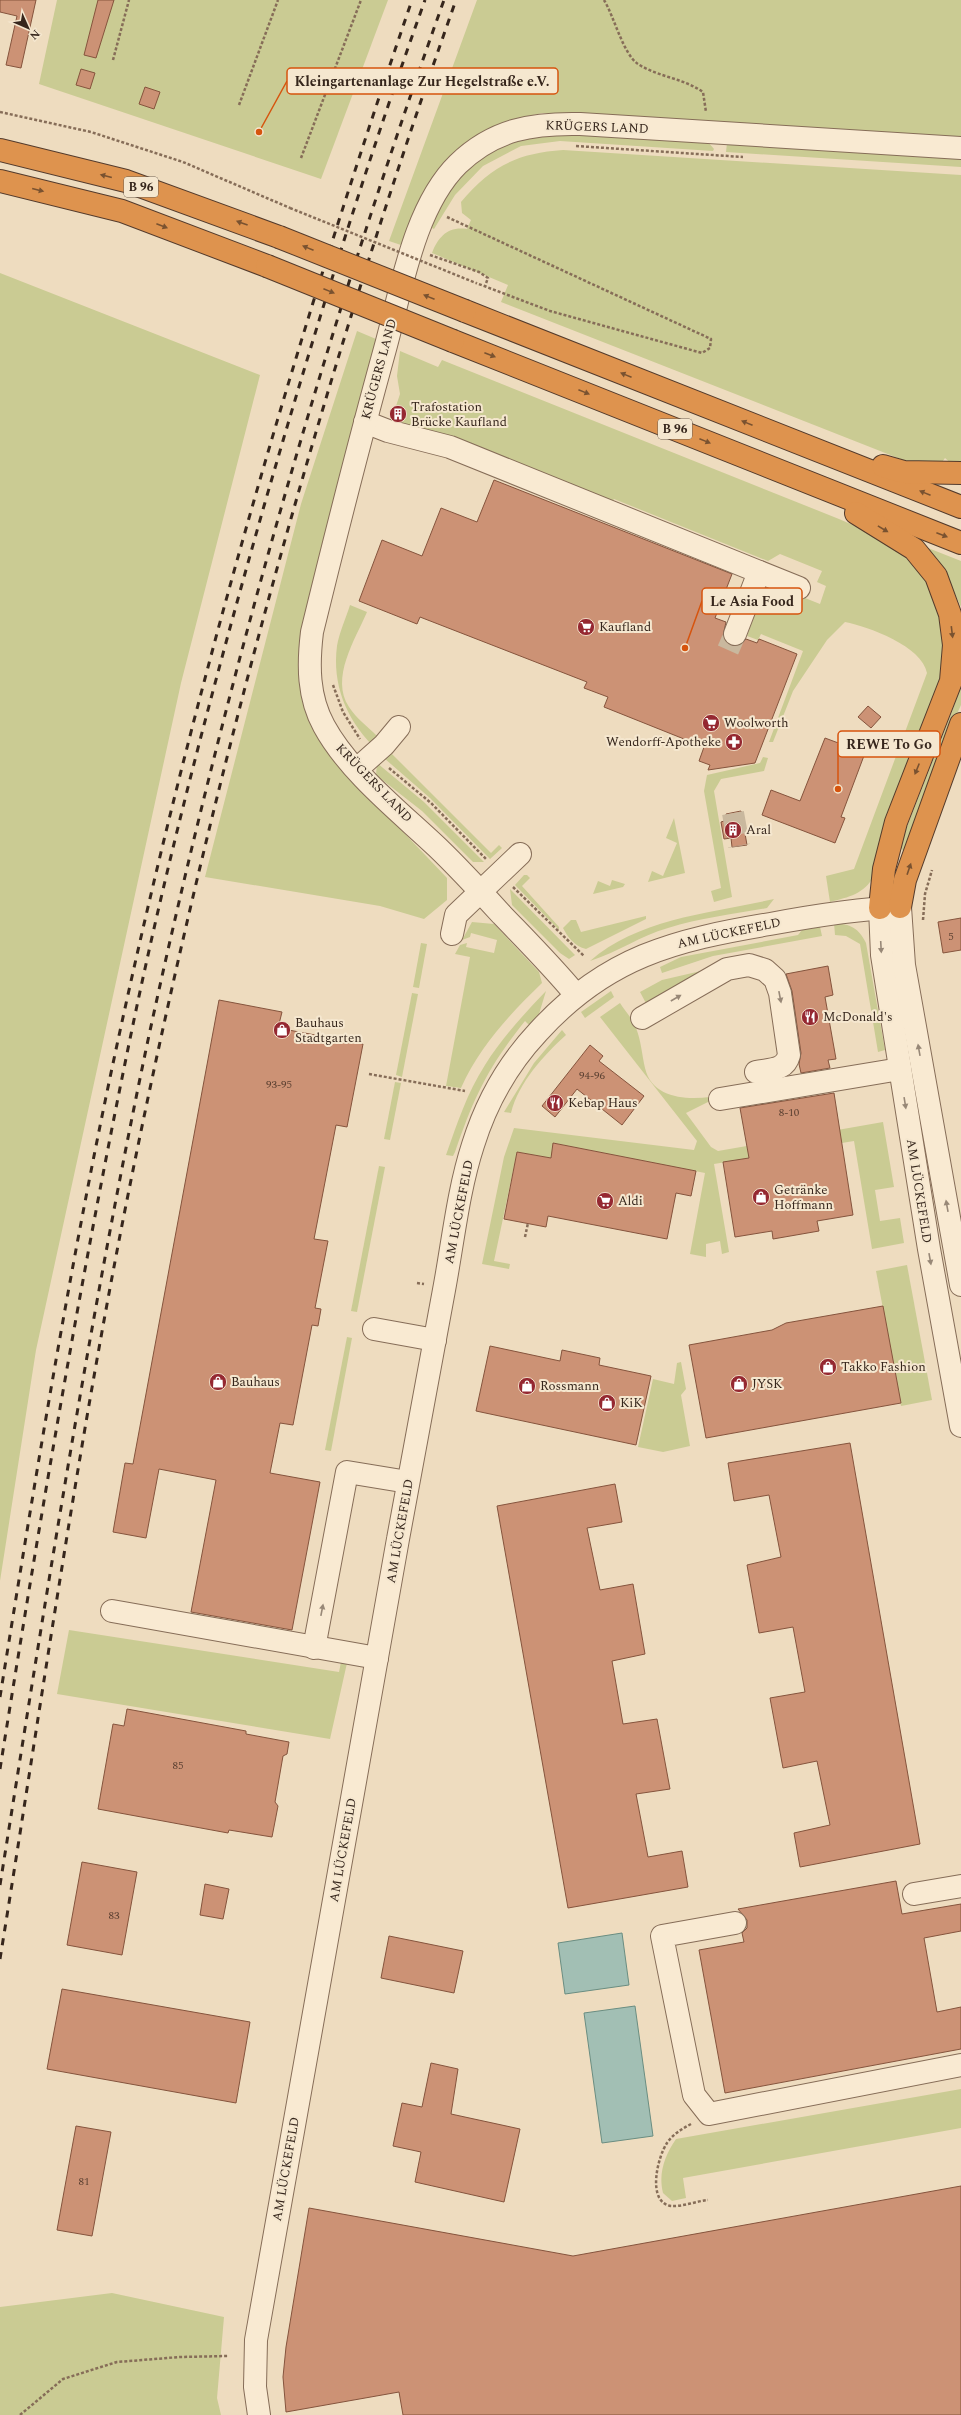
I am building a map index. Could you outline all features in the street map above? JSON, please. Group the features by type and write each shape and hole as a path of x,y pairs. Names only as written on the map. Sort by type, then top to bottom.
{"highway":[{"name":"B 96","path":"0,150 126,181 279,236 961,507"},
{"name":"B 96","path":"0,181 122,211 267,266 961,543"},
{"path":"784,437 904,472 961,474"},
{"path":"802,480 914,549 936,576 950,614 954,645 951,681 896,822 884,869 890,907"},
{"path":"890,907 904,880 961,724"}],"street":[{"name":"KRÜGERS LAND","path":"576,995 555,968 357,769 336,745 324,726 316,706 310,681 309,656 312,632 364,422 415,242 434,195 445,179 468,156 493,138 515,130 546,124 709,132 961,148"},
{"path":"364,422 388,431 450,447 799,588"},
{"path":"735,634 759,572"},
{"path":"357,769 399,727"},
{"path":"452,934 456,915 520,854"},
{"name":"AM LÜCKEFELD","path":"259,2415 255,2387 256,2340 408,1482 466,1171 484,1114 512,1064 538,1032 576,995 613,970 633,960 693,938 824,914 890,907"},
{"name":"AM LÜCKEFELD","path":"890,907 882,956 929,1249 961,1426"},
{"name":"AM LÜCKEFELD","path":"890,907 904,965 961,1285"},
{"path":"642,1018 727,969 749,965 765,970 775,979 780,993 789,1055 787,1063 781,1068 756,1072"},
{"path":"802,1075 899,1063"},
{"path":"720,1099 899,1063"},
{"path":"374,1329 435,1340"},
{"path":"314,1648 348,1472 408,1482"},
{"path":"112,1611 377,1658"},
{"path":"914,1894 961,1886"},
{"path":"735,1923 662,1936 694,2095 709,2114 961,2065"}],"path":[{"path":"113,60 129,0"},
{"path":"239,105 278,0"},
{"path":"301,158 361,0"},
{"path":"604,0 622,42 637,64 692,84 702,92 705,97 709,132"},
{"path":"0,112 91,132 183,162 290,208 476,283 550,311 702,353 710,348 711,338 447,217 451,210"},
{"path":"573,146 744,157"},
{"path":"432,255 479,272 488,278 484,286"},
{"path":"422,268 424,261"},
{"path":"332,680 337,698 349,724 374,753 431,803 584,956"},
{"path":"922,924 925,894 933,866"},
{"path":"370,1074 465,1091"},
{"path":"525,1237 528,1223"},
{"path":"708,2200 671,2206 660,2198 655,2179 656,2169 664,2150 675,2133 709,2114"},
{"path":"20,2415 63,2379 117,2362 180,2357 228,2356"}],"green space":[{"path":"57,0 388,0 321,179 39,84"},
{"path":"477,0 961,0 961,139 542,113 513,120 488,130 468,142 451,156 437,174 425,194 414,218 404,246 389,241"},
{"path":"555,133 708,142 714,149 713,151 560,141 521,146 483,166 455,195 434,229 430,227 452,187 464,172 478,160 493,151 511,144"},
{"path":"727,143 961,158 961,167 726,152"},
{"path":"563,150 961,175 961,466 955,467 945,458 940,465 921,465 903,460 501,302 508,285 432,253 437,242 449,231 454,229 467,229 471,220 462,213 461,202 472,190 494,171 506,164 532,154"},
{"path":"0,273 260,375 181,683 36,1350 0,1581"},
{"path":"357,331 376,339 300,643 300,681 307,715 313,728 330,755 447,878 447,900 424,919 380,906 205,877 301,504"},
{"path":"400,351 438,367 442,360 839,519 892,542 907,554 938,598 946,670 874,876 866,887 855,894 830,902 826,876 854,869 927,673 923,663 905,646 893,639 867,628 845,622 827,640 793,691 773,742 769,742 803,651 761,634 758,640 747,636 760,599 790,592 820,604 826,586 817,582 822,571 780,554 768,561 614,499 611,504 396,422 392,418 400,394 397,376"},
{"path":"923,546 961,561 961,607 945,572"},
{"path":"350,605 367,612 346,659 342,684 344,696 349,707 359,719 377,736 386,728 372,745 363,735 348,712 339,687 336,660 337,646"},
{"path":"961,685 961,705 951,727 907,849 903,851 901,848 901,842 952,712"},
{"path":"391,753 491,853 499,845 502,848 490,859 430,798 384,758"},
{"path":"763,757 768,758 764,771 721,779 714,791 732,897 714,902 711,891 721,888 704,791 707,775 760,763"},
{"path":"377,763 424,802 484,862 473,862 422,811 376,775"},
{"path":"674,818 685,873 648,882 652,871 663,876 677,843 666,838"},
{"path":"524,875 527,875 530,878 522,886 559,927 559,930 515,885"},
{"path":"612,880 625,884 623,887 593,894 598,881 610,886"},
{"path":"510,889 575,955 569,959 560,953 512,905"},
{"path":"774,899 767,908 718,916 658,931 590,961 609,947 631,935 653,926 701,913"},
{"path":"646,916 646,919 586,949 575,944 563,928 571,920 576,920 581,932"},
{"path":"472,922 494,924 539,972 542,983 496,1032 477,1058 461,1088 446,1086 470,957 455,954 460,945 467,943 466,947 494,953 497,940 471,933 470,937 462,940"},
{"path":"834,923 845,924 857,930 866,943 885,1050 878,1052 860,944 846,936 835,935"},
{"path":"820,927 822,936 713,956 662,973 660,967 681,957 798,935 802,930"},
{"path":"421,943 427,944 419,988 413,987"},
{"path":"727,965 648,1007 640,992 662,980"},
{"path":"546,991 539,1014 529,1025 525,1021 501,1053 483,1083 453,1156 446,1155 458,1120 485,1065 506,1036"},
{"path":"611,991 614,997 585,1018 581,1012"},
{"path":"412,993 418,994 402,1077 396,1075"},
{"path":"620,1003 635,1025 645,1068 649,1078 655,1086 671,1095 690,1098 710,1097 712,1100 686,1113 711,1147 718,1151 883,1122 894,1187 875,1190 880,1221 900,1218 904,1243 872,1249 854,1141 714,1164 729,1252 722,1254 720,1241 706,1244 706,1257 690,1254 705,1173 554,1143 551,1158 517,1152 494,1261 510,1264 509,1269 482,1264 504,1157 514,1128 694,1150 697,1141 600,1017"},
{"path":"562,1030 566,1035 533,1070 520,1091 511,1113 504,1112 534,1063"},
{"path":"395,1082 401,1083 390,1140 384,1139"},
{"path":"379,1166 385,1167 357,1312 351,1311"},
{"path":"907,1265 932,1400 901,1406 876,1271"},
{"path":"347,1337 352,1338 331,1451 325,1450"},
{"path":"681,1362 686,1389 681,1395 690,1446 663,1452 638,1447 653,1379 674,1384 677,1363"},
{"path":"69,1630 339,1672 341,1662 347,1663 330,1739 57,1694"},
{"path":"961,2089 961,2128 683,2178 686,2198 672,2201 663,2193 661,2178 662,2171 669,2151 676,2139"},
{"path":"112,2293 224,2317 217,2398 221,2415 0,2415 0,2307"}],"shaded area":[{"path":"622,1933 629,1985 565,1994 558,1943"},
{"path":"635,2006 653,2136 602,2143 584,2013"}],"building":[{"path":"0,0 36,0 21,68 6,65 17,16 0,12"},
{"path":"98,0 114,0 96,58 84,55"},
{"path":"81,69 95,73 90,89 76,85"},
{"path":"145,87 160,92 154,109 139,104"},
{"name":"Kaufland","path":"494,480 732,574 715,618 726,622 723,636 726,642 737,646 746,639 757,643 759,639 797,654 755,763 708,770 710,765 699,761 704,747 604,707 608,697 584,688 587,682 420,617 417,624 359,601 382,540 422,556 441,508 477,522"},
{"path":"868,706 881,717 871,728 858,717"},
{"path":"825,738 865,753 841,817 845,818 835,843 762,815 771,790 800,801"},
{"name":"Aral","path":"741,811 747,845 732,847 731,838 724,839 721,822 727,820 726,814"},
{"path":"961,918 961,950 943,953 938,922"},
{"name":"McDonald's","path":"828,966 833,995 825,997 836,1059 828,1060 830,1068 801,1073 799,1064 801,1053 792,991 786,974"},
{"name":"Bauhaus","path":"219,1000 282,1012 278,1028 363,1044 347,1127 336,1125 314,1239 328,1241 315,1308 321,1309 318,1326 312,1325 293,1425 280,1423 270,1473 320,1482 292,1630 191,1612 216,1480 159,1469 146,1538 113,1532 125,1463 133,1464"},
{"path":"590,1045 603,1056 599,1061 644,1096 622,1125 577,1089 555,1117 542,1106"},
{"path":"834,1093 853,1215 817,1221 819,1231 773,1239 772,1231 735,1237 723,1162 749,1158 740,1108"},
{"name":"Aldi","path":"553,1143 696,1171 691,1196 676,1193 667,1239 548,1216 546,1227 504,1219 517,1152 551,1158"},
{"path":"883,1306 901,1403 706,1438 689,1345 772,1330 786,1323"},
{"path":"490,1346 560,1361 562,1350 600,1358 599,1365 651,1376 636,1445 476,1411"},
{"path":"850,1443 920,1844 800,1867 794,1833 830,1825 817,1761 783,1768 770,1698 805,1692 793,1627 759,1633 747,1565 781,1557 769,1495 734,1501 728,1463"},
{"path":"615,1484 622,1522 587,1528 600,1590 633,1584 645,1654 612,1661 623,1724 657,1719 670,1789 636,1794 648,1857 682,1851 688,1887 568,1908 497,1506"},
{"path":"127,1709 246,1731 246,1734 289,1742 287,1754 283,1756 275,1802 278,1806 272,1837 229,1830 228,1833 98,1809 113,1724 124,1726"},
{"path":"82,1862 137,1872 122,1955 67,1945"},
{"path":"896,1881 902,1914 961,1904 961,1931 924,1938 937,2012 961,2007 961,2049 725,2093 699,1950 744,1942 742,1933 747,1928 747,1920 738,1909"},
{"path":"205,1884 229,1889 223,1919 200,1915"},
{"path":"389,1936 463,1951 454,1993 381,1978"},
{"path":"62,1989 250,2022 236,2103 47,2069"},
{"path":"431,2063 458,2069 451,2114 520,2129 504,2202 415,2182 421,2152 393,2146 402,2103 422,2107"},
{"path":"76,2126 111,2132 92,2236 57,2230"},
{"path":"961,2186 961,2415 403,2415 399,2392 286,2412 283,2377 286,2347 309,2208 573,2256"}],"tunnel":[{"path":"728,650 735,634"},
{"path":"733,813 739,846"}],"railway":[{"path":"0,1697 41,1446 86,1197 120,1031 181,770 215,640 289,382 328,254 412,0"},
{"path":"0,1769 45,1495 94,1221 144,972 175,838 227,638 301,379 381,126 425,0"},
{"path":"0,1885 51,1568 106,1250 148,1040 178,908 209,777 243,646 317,385 357,256 444,0"},
{"path":"0,1959 58,1589 89,1404 123,1220 155,1065 190,910 227,757 267,604 310,451 356,300 456,0"}],"place":[{"name":"Kleingartenanlage Zur Hegelstraße e.V.","path":"259,132"},
{"name":"Trafostation Brücke Kaufland","path":"398,414"},
{"name":"Kaufland","path":"586,627"},
{"name":"Le Asia Food","path":"685,648"},
{"name":"Woolworth","path":"711,723"},
{"name":"Wendorff-Apotheke","path":"734,742"},
{"name":"REWE To Go","path":"838,789"},
{"name":"Aral","path":"733,830"},
{"name":"McDonald's","path":"810,1017"},
{"name":"Bauhaus Stadtgarten","path":"282,1030"},
{"name":"Kebap Haus","path":"555,1103"},
{"name":"Getränke Hoffmann","path":"761,1197"},
{"name":"Aldi","path":"605,1201"},
{"name":"Takko Fashion","path":"828,1367"},
{"name":"Bauhaus","path":"218,1382"},
{"name":"JYSK","path":"739,1384"},
{"name":"Rossmann","path":"527,1386"},
{"name":"KiK","path":"607,1403"}]}
